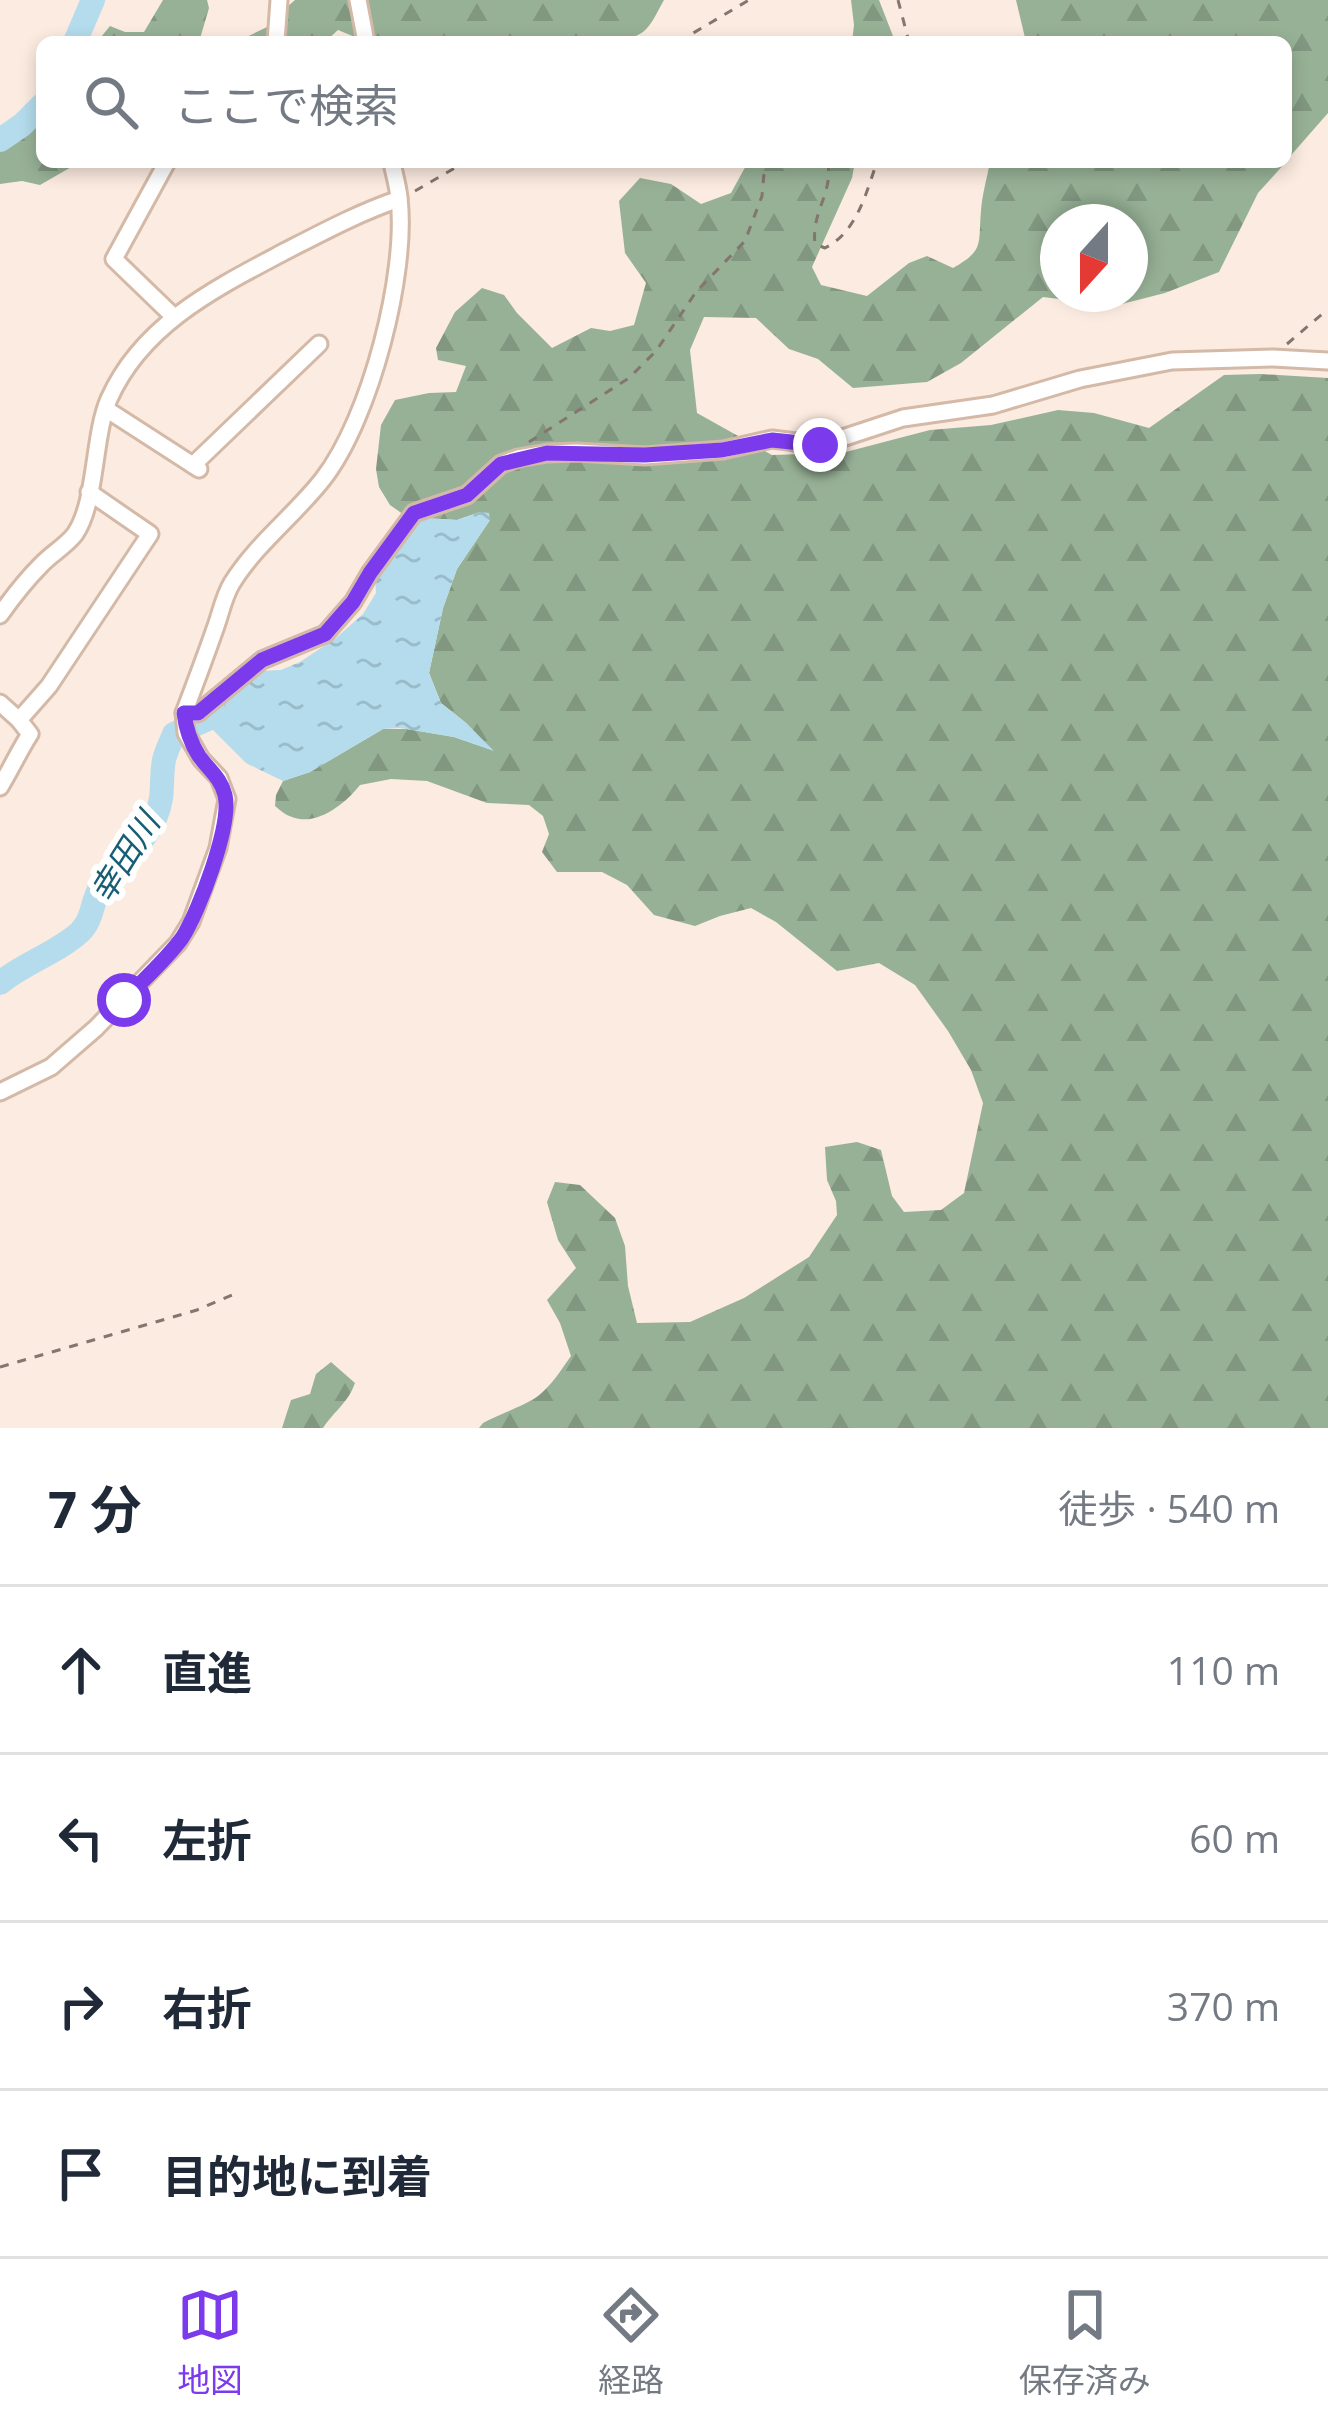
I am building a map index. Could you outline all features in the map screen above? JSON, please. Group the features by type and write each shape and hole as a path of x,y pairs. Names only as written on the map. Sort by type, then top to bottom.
{"street":[{"path":"276,36 279,0"},
{"path":"358,0 365,36"},
{"path":"164,168 114,260 173,316"},
{"path":"0,1092 51,1067 96,1028 178,943 191,922 218,848 227,799 219,778 186,734 184,713 229,587 325,477 362,404 376,366 398,257 399,199 393,168"},
{"path":"0,615 40,566 74,535 89,492 106,409 121,377 173,316 363,211 399,199"},
{"path":"106,409 198,468 319,344"},
{"path":"184,713 198,713 262,660 325,634 414,513 467,495 501,464 518,458 547,453 684,453 772,440 820,445 903,418 993,404 1172,361 1328,361"},
{"path":"19,720 50,686 150,534 89,492"},
{"path":"0,703 30,734 0,787"}],"path":[{"path":"688,36 749,0"},
{"path":"898,0 907,36"},
{"path":"399,199 456,168"},
{"path":"518,458 527,444 629,378 656,351 696,292 745,241 762,196 764,168"},
{"path":"829,168 828,189 812,226 815,244 825,248 838,241 856,218 875,168"},
{"path":"1273,358 1328,309"},
{"path":"0,1367 196,1310 232,1295"}],"green space":[{"path":"163,0 207,0 201,36 102,36 110,26 144,32"},
{"path":"295,0 664,0 636,36 352,36 338,30 332,36 248,36 288,17 287,7"},
{"path":"851,0 879,0 893,36 853,36"},
{"path":"1016,0 1328,0 1328,113 1292,154 1292,36 1025,36"},
{"path":"36,121 36,168 70,168 40,185 0,184 0,148"},
{"path":"745,168 854,168 812,267 821,285 867,296 909,263 927,256 953,268 975,251 989,168 1281,168 1258,193 1219,272 1148,297 1148,204 1040,204 1040,299 961,363 927,382 853,388 818,359 789,349 756,318 704,317 690,350 697,413 772,455 842,453 930,430 991,425 1058,410 1094,413 1149,428 1224,375 1328,378 1328,1428 479,1428 538,1396 571,1356 547,1300 576,1268 558,1240 547,1202 555,1182 580,1185 615,1218 625,1246 637,1323 690,1322 744,1298 809,1257 837,1215 827,1180 825,1147 857,1142 881,1150 892,1196 904,1212 941,1210 964,1193 983,1103 971,1070 915,985 879,963 837,971 751,908 695,926 654,915 627,885 602,872 557,872 542,852 549,834 543,816 529,805 487,803 427,781 391,779 360,785 339,806 311,819 289,816 275,806 283,781 310,772 383,729 454,737 492,750 441,703 429,673 457,569 490,520 480,512 457,520 414,522 390,505 379,487 376,469 381,425 395,400 456,392 466,366 438,360 436,348 455,312 482,288 504,295 552,348 591,328 610,331 634,325 646,283 625,253 619,201 640,178 671,184 701,204 731,193"},
{"path":"331,1362 355,1383 345,1401 323,1428 282,1428 291,1400 310,1394 316,1374"}],"water":[{"path":"489,513 490,520 457,569 429,673 441,703 494,751 454,737 383,729 310,772 283,781 246,763 204,721 208,711 260,671 281,670 300,662 363,614 376,593 375,574 414,522 457,520"}],"waterway":[{"path":"78,36 93,0"},
{"path":"0,140 36,111"},
{"name":"幸田川","path":"0,983 80,932 99,890 156,816 164,760 174,734 217,715"}],"route":[{"path":"124,1000 178,943 191,922 225,818 227,799 219,778 186,734 184,713 198,713 262,660 325,634 414,513 467,495 501,464 547,453 645,455 722,450 772,440 820,445"}]}
